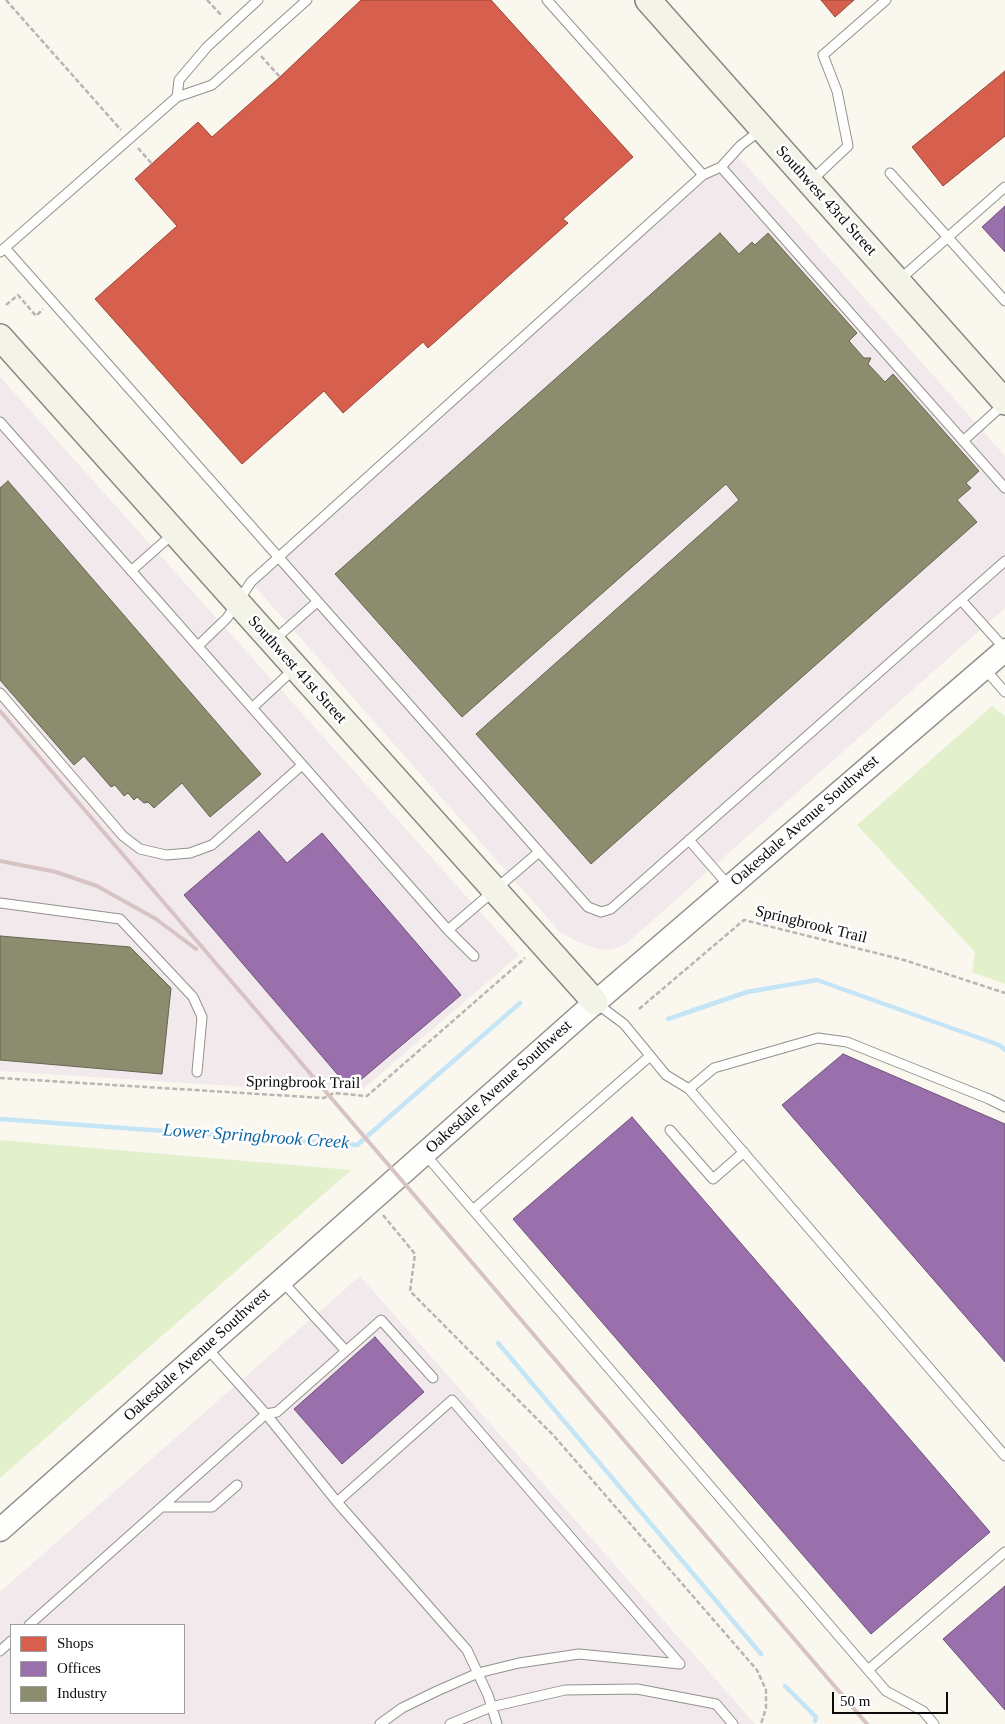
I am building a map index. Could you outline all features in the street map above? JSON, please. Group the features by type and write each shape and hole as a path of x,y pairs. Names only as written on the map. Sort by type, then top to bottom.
{"main road":[{"name":"Southwest 43rd Street","path":"648,0 1005,403"},
{"name":"Southwest 41st Street","path":"0,337 595,1002"}],"street":[{"name":"Oakesdale Avenue Southwest","path":"0,1530 595,1002 1005,649"}],"lane":[{"path":"177,96 180,80 207,46 258,0"},
{"path":"307,0 212,85 177,96 2,250 279,557 588,907 601,912 611,909 1005,561"},
{"path":"547,0 703,175"},
{"path":"810,182 848,146 837,90 822,55 886,0"},
{"path":"198,646 228,618 251,582 703,175 721,167 741,145 762,129"},
{"path":"721,167 1005,488"},
{"path":"890,173 1005,301"},
{"path":"897,281 1005,187"},
{"path":"963,441 1005,403"},
{"path":"0,422 448,930 474,956"},
{"path":"131,571 175,532"},
{"path":"961,600 1005,649"},
{"path":"272,642 317,602"},
{"path":"252,708 295,668"},
{"path":"984,668 1005,692"},
{"path":"0,693 123,836 140,850 166,855 190,853 212,845 302,765"},
{"path":"689,840 730,886"},
{"path":"448,930 539,852"},
{"path":"0,903 120,918 193,997 202,1017 197,1072"},
{"path":"595,1002 624,1024 666,1075 689,1089 1005,1456"},
{"path":"689,1089 714,1068 818,1038 847,1042 1005,1107"},
{"path":"473,1210 650,1056"},
{"path":"670,1130 713,1179 744,1152"},
{"path":"424,1153 886,1691 923,1711 934,1724"},
{"path":"281,1280 346,1351"},
{"path":"30,1624 266,1414 277,1412 382,1320 433,1378"},
{"path":"206,1347 266,1414 337,1502 467,1650 478,1673 497,1724"},
{"path":"337,1502 452,1400 680,1664 579,1654 519,1663 478,1673 402,1708 380,1724"},
{"path":"162,1506 212,1507 237,1485"},
{"path":"868,1670 1005,1552"},
{"path":"0,1651 10,1642"},
{"path":"450,1724 491,1707 565,1690 637,1689 716,1704 733,1724"}],"path":[{"path":"6,0 122,130"},
{"path":"207,0 223,17"},
{"path":"261,55 280,77"},
{"path":"136,146 152,164"},
{"path":"6,305 18,296 36,316 44,308"},
{"name":"Springbrook Trail","path":"639,1009 744,920 904,960 1005,993"},
{"name":"Springbrook Trail","path":"0,1078 324,1098 334,1093 367,1096 525,958"},
{"path":"370,1202 414,1254 410,1291 554,1436 758,1670 766,1690 766,1708 761,1724"}],"shaded area":[{"path":"736,154 1005,456 1005,608 626,944 611,950 598,949 576,941 559,931 251,582"},
{"path":"0,377 519,955 364,1088 295,1090 0,1071"},
{"path":"360,1276 755,1724 0,1724 0,1592"}],"green space":[{"path":"992,706 1005,716 1005,984 972,972 975,952 857,825"},
{"path":"0,1140 351,1170 0,1478"}],"building: Shops":[{"path":"361,0 491,0 633,157 563,219 568,223 428,348 423,342 343,413 324,391 242,464 95,299 177,226 135,179 198,122 212,137 280,77"},
{"path":"821,0 854,0 835,17"},
{"path":"1005,71 1005,136 943,186 912,147"}],"building: Offices":[{"path":"1005,206 1005,252 982,227"},
{"path":"259,831 287,863 322,833 461,995 350,1089 184,895"},
{"path":"843,1054 1005,1124 1005,1362 782,1105"},
{"path":"632,1117 990,1532 871,1634 513,1219"},
{"path":"375,1337 424,1392 342,1464 294,1409"},
{"path":"1005,1586 1005,1710 943,1639"}],"building: Industry":[{"path":"720,233 739,254 752,242 755,245 768,233 857,333 849,341 864,358 871,358 868,364 885,382 893,374 979,471 966,483 971,488 957,500 977,522 591,864 476,734 739,500 726,484 462,717 335,574"},
{"path":"8,481 261,774 210,817 182,783 154,808 148,802 144,803 137,797 134,800 128,793 124,796 115,785 111,787 84,756 74,765 0,680 0,488"},
{"path":"0,936 130,947 171,988 162,1074 0,1060"}],"waterway":[{"name":"Lower Springbrook Creek","path":"668,1019 747,992 817,980 999,1045 1005,1050"},
{"name":"Lower Springbrook Creek","path":"0,1119 357,1145 520,1003"},
{"path":"498,1343 761,1654"},
{"path":"785,1686 816,1717 815,1721"}],"railway":[{"path":"0,711 867,1724"},
{"path":"0,861 56,872 97,886 156,919 196,949"}]}
